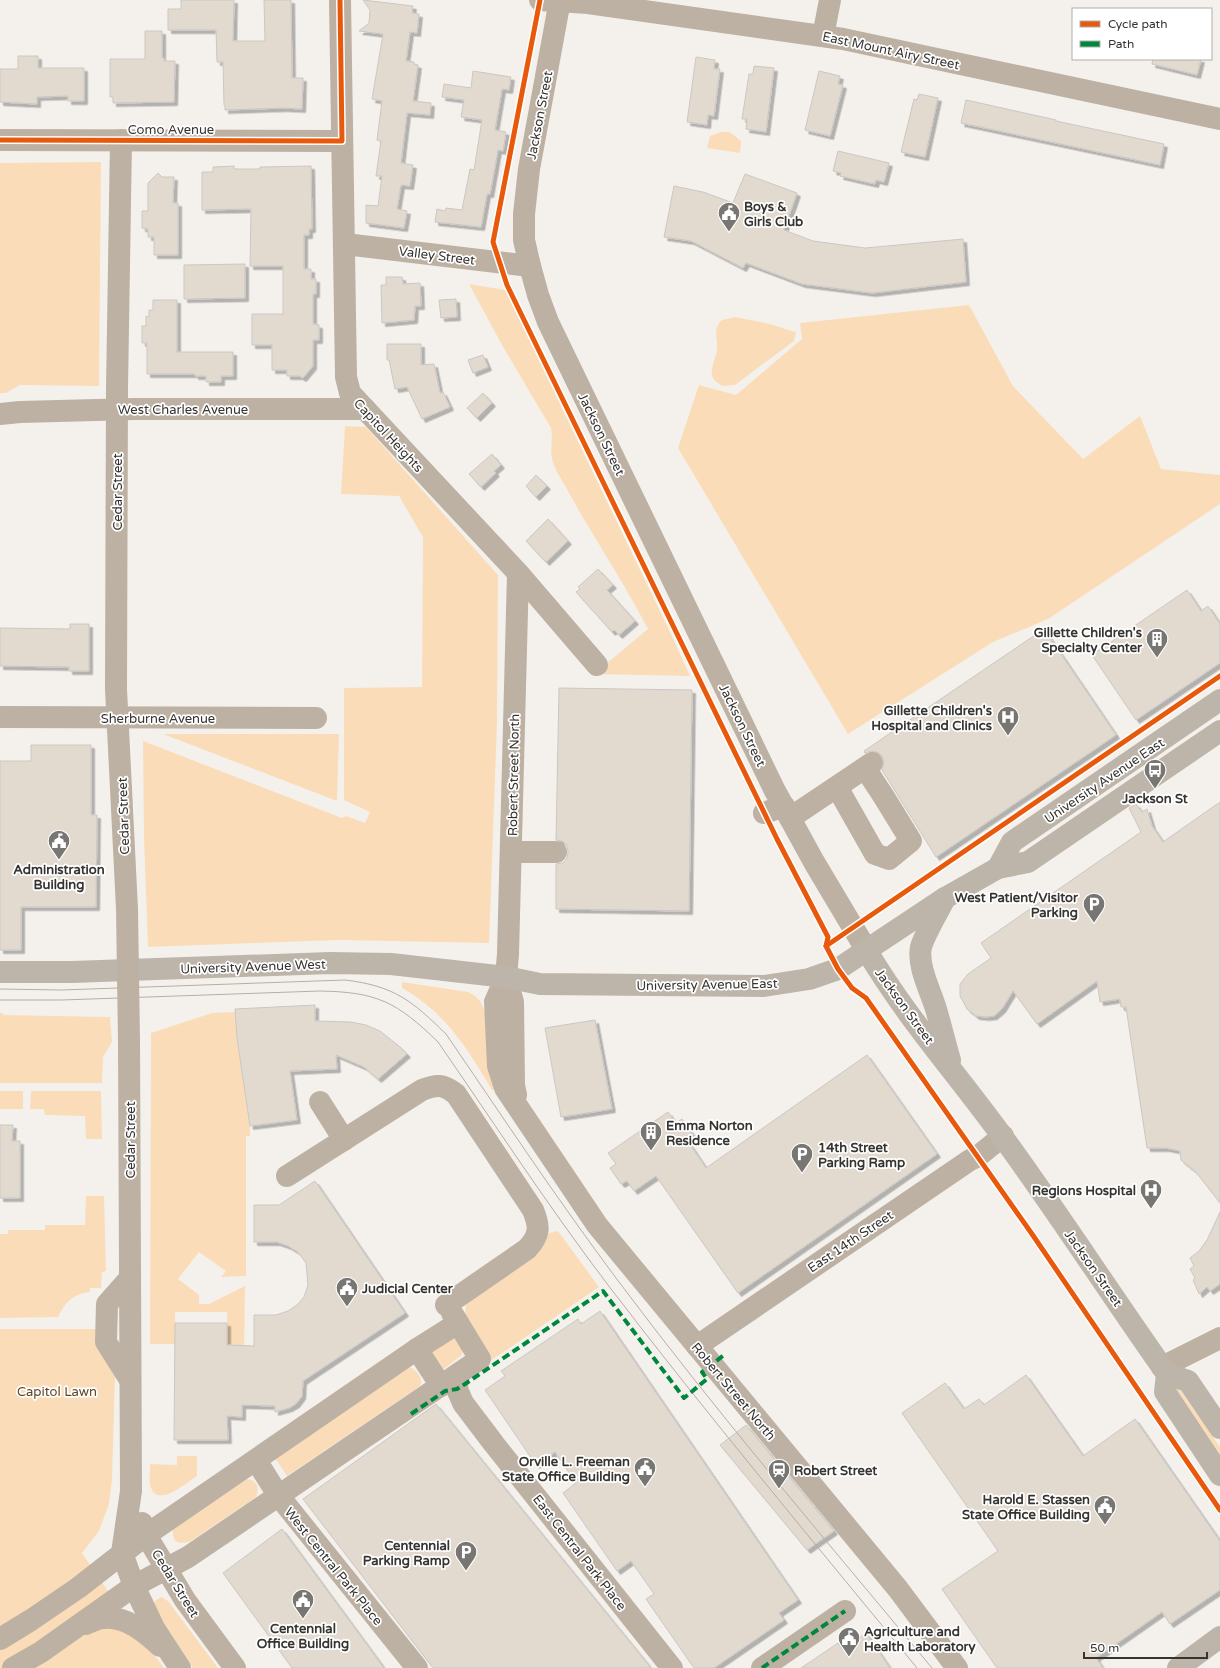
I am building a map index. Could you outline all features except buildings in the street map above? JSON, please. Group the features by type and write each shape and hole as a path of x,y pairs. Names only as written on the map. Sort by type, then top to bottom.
{"main road":[{"name":"University Avenue East","path":"998,868 1012,842 1220,700"},
{"name":"University Avenue East","path":"506,977 540,984 764,986 809,979 838,969 945,898 998,868 1028,862 1220,731"},
{"path":"945,898 924,940 921,949 921,957 925,978 952,1069"},
{"name":"Jackson Street","path":"867,951 884,980 914,1021 1003,1136 1165,1371"},
{"name":"University Avenue West","path":"0,972 72,972 322,963 384,964 506,977"},
{"path":"1220,1428 1188,1381 1165,1371 1165,1392 1220,1475"},
{"path":"1178,1668 1220,1637"}],"street":[{"name":"Capitol Heights","path":"340,0 346,377 350,393 518,573 597,665"},
{"name":"East Mount Airy Street","path":"553,0 656,6 823,36 1220,119"},
{"name":"Jackson Street","path":"553,0 525,192 524,240 538,295 548,322 748,735 779,812 814,862 867,951"},
{"path":"823,36 830,0"},
{"name":"Como Avenue","path":"0,140 342,141"},
{"name":"Cedar Street","path":"121,140 117,409 116,689 119,718 129,1041 131,1491 122,1553 134,1586 154,1628 175,1662"},
{"name":"Valley Street","path":"345,244 530,266"},
{"name":"West Charles Avenue","path":"0,414 117,409 366,409"},
{"name":"Robert Street North","path":"518,573 508,954 506,977 513,1002 514,1085 520,1109 597,1225 898,1589 957,1668"},
{"name":"Sherburne Avenue","path":"0,717 316,718"},
{"path":"779,812 837,787 868,766 884,797 911,841 889,859 875,854 837,787"},
{"path":"511,852 556,852"},
{"path":"0,1639 78,1588 146,1535 417,1349 452,1314 527,1249 535,1241 538,1231 538,1220 533,1210 456,1094 447,1087 434,1085 422,1090 287,1176"},
{"path":"320,1102 344,1140"},
{"name":"East 14th Street","path":"697,1346 977,1156 1003,1136"},
{"path":"13,1668 41,1652 134,1586 188,1557 480,1359 452,1314"},
{"path":"1165,1371 1220,1338"},
{"path":"417,1349 450,1380"},
{"name":"East Central Park Place","path":"450,1380 457,1389 463,1403 494,1444 672,1668"},
{"name":"West Central Park Place","path":"256,1460 278,1495 417,1668"},
{"name":"Cedar Street","path":"131,1491 146,1535 166,1570 184,1600 235,1668"},
{"path":"762,1668 845,1611"},
{"path":"77,1626 104,1618 125,1621 142,1630 175,1662"}],"green space":[{"path":"721,132 730,132 741,141 740,153 707,148 710,136"},
{"path":"101,162 99,386 20,385 6,393 0,393 0,163"},
{"path":"469,284 505,290 690,676 594,674 648,629 553,464 551,451 551,428 502,345"},
{"path":"969,305 1013,386 1083,459 1140,416 1161,469 1220,475 1220,504 1048,619 993,642 848,734 678,448 699,385 736,395 802,339 800,323"},
{"path":"735,317 770,324 796,332 794,341 735,385 723,386 713,379 712,374 717,350 716,330 722,320"},
{"path":"345,426 366,427 498,575 497,723 489,943 339,940 148,947 144,839 143,741 342,818 346,816 365,823 370,812 344,800 344,688 422,687 423,537 399,496 341,494"},
{"path":"163,734 339,734 337,801"},
{"path":"402,982 468,992 480,1001 484,1009 490,1031 496,1089 492,1090 474,1060 443,1020 417,998 402,988"},
{"path":"236,1012 237,1038 250,1126 250,1136 246,1136 246,1276 221,1277 226,1271 199,1252 178,1279 199,1295 199,1304 209,1304 245,1286 244,1351 227,1345 227,1312 175,1312 175,1344 150,1344 151,1033 212,1013"},
{"path":"0,1013 3,1013 3,1015 110,1017 112,1042 103,1057 102,1083 0,1083"},
{"path":"0,1091 23,1091 23,1109 0,1109"},
{"path":"31,1091 101,1091 102,1139 86,1139 85,1116 45,1115 44,1109 30,1109"},
{"path":"86,1196 104,1196 106,1271 102,1272 101,1288 90,1288 90,1292 74,1297 66,1303 58,1317 0,1318 0,1234 8,1234 8,1230 45,1230 45,1225 85,1225"},
{"path":"558,1231 599,1287 483,1366 465,1317 466,1304 545,1234"},
{"name":"Capitol Lawn","path":"0,1329 98,1329 115,1376 112,1479 109,1504 99,1531 82,1553 122,1612 164,1668 0,1668"},
{"path":"453,1338 458,1341 462,1350 462,1355 441,1371 427,1353"},
{"path":"409,1367 419,1375 421,1380 420,1386 287,1476 275,1458"},
{"path":"1178,1387 1220,1447 1220,1458 1174,1390"},
{"path":"177,1456 197,1456 197,1476 171,1493 158,1495 153,1492 150,1484 150,1464 177,1465"},
{"path":"247,1479 253,1481 258,1487 256,1497 191,1541 180,1543 175,1540 173,1537 173,1528"},
{"path":"161,1597 168,1601 218,1668 193,1668 153,1605 155,1601"}],"tram line":[{"path":"0,989 61,990 345,980 377,986 390,991 402,997 423,1012 446,1034 572,1218 654,1328 771,1475 932,1668"},
{"path":"0,1000 62,1000 320,991 340,992 372,997 385,1002 410,1017 438,1042 564,1225 646,1334 761,1478 917,1668"}],"marked path":[{"path":"411,1414 445,1391 457,1389 465,1384 603,1291 684,1398 707,1379 702,1372 724,1355"},
{"path":"762,1668 845,1611"}],"cycle path":[{"path":"0,140 342,141 340,0"},
{"path":"540,0 493,242 507,285 777,839 828,937 826,946 838,969 852,988 866,998 1032,1234 1220,1510"},
{"path":"826,946 1220,676"}],"place":[{"name":"Boys & Girls Club","path":"729,232"},
{"name":"Gillette Children's Specialty Center","path":"1157,658"},
{"name":"Gillette Children's Hospital and Clinics","path":"1008,736"},
{"name":"Jackson St","path":"1155,790"},
{"name":"Administration Building","path":"59,860"},
{"name":"West Patient/Visitor Parking","path":"1094,924"},
{"name":"Emma Norton Residence","path":"651,1152"},
{"name":"14th Street Parking Ramp","path":"802,1174"},
{"name":"Regions Hospital","path":"1151,1210"},
{"name":"Judicial Center","path":"347,1308"},
{"name":"Orville L. Freeman State Office Building","path":"645,1488"},
{"name":"Robert Street","path":"779,1490"},
{"name":"Harold E. Stassen State Office Building","path":"1105,1526"},
{"name":"Centennial Parking Ramp","path":"466,1572"},
{"name":"Centennial Office Building","path":"303,1620"},
{"name":"Agriculture and Health Laboratory","path":"849,1658"}]}
